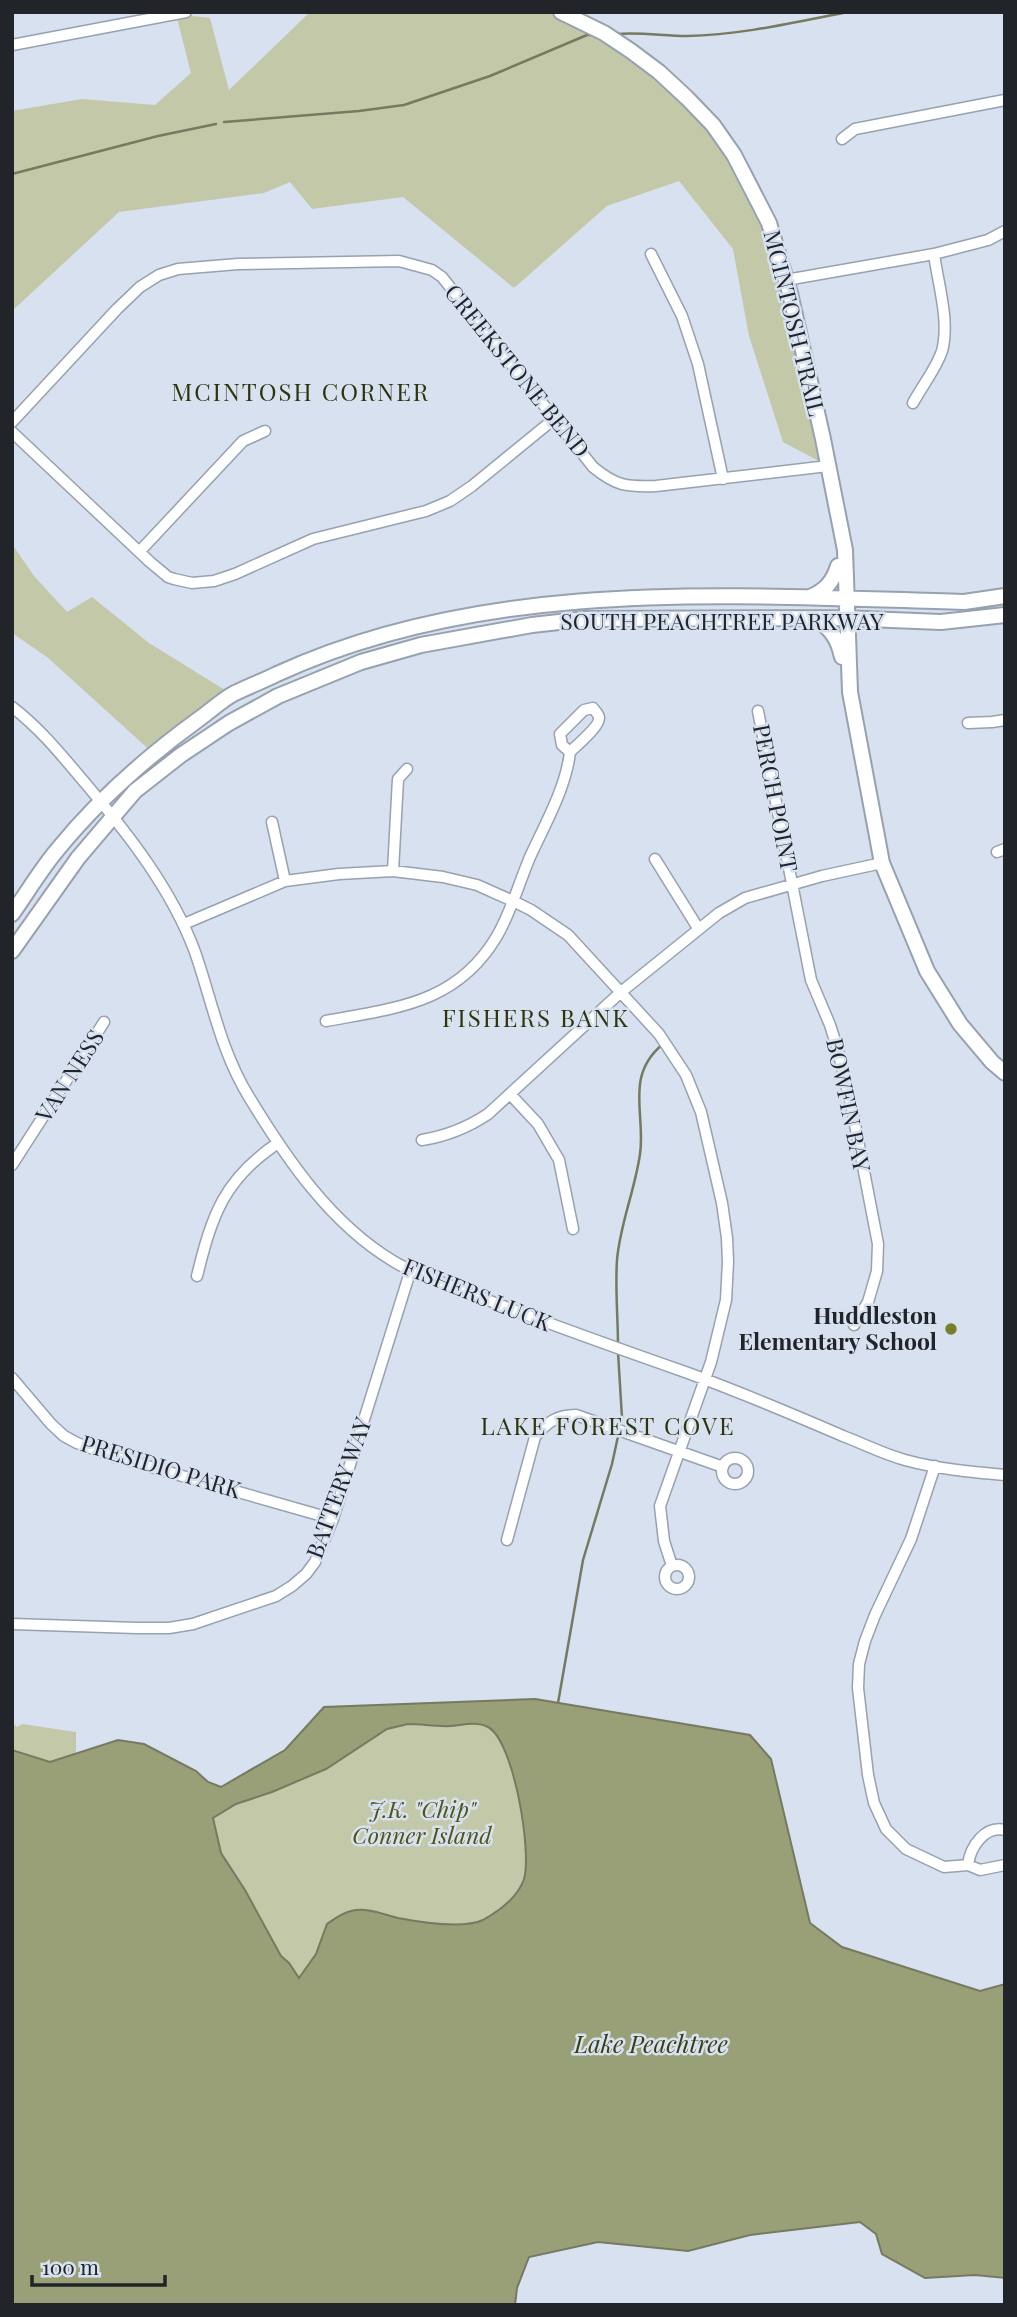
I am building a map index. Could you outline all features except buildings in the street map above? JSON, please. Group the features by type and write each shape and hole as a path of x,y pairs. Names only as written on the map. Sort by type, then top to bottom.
{"main road":[{"name":"MCINTOSH TRAIL","path":"561,12 604,33 659,72 713,125 734,155 769,223 786,279 837,514 845,657 882,863 927,971 960,1024 992,1062 1005,1073"},
{"path":"807,598 828,587 842,568 859,592 870,600"},
{"name":"SOUTH PEACHTREE PARKWAY","path":"12,914 57,849 102,802 169,741 233,695 303,662 363,640 456,618 571,602 807,598 964,602 1005,596"},
{"name":"SOUTH PEACHTREE PARKWAY","path":"12,951 78,858 135,791 181,755 229,723 278,696 349,667 422,645 532,625 586,619 843,618 942,622 1005,615"},
{"path":"814,618 834,633 845,657"},
{"path":"845,657 858,632 881,620"}],"street":[{"path":"12,45 186,12"},
{"path":"842,139 855,129 1005,100"},
{"path":"786,279 934,254 988,240 1005,231"},
{"path":"651,254 682,316 698,364 723,479"},
{"path":"912,403 942,351 944,338 945,324 934,254"},
{"name":"CREEKSTONE BEND","path":"12,422 117,309 140,287 159,275 178,269 238,264 399,261 432,270 442,277 593,467 615,484 639,486 723,479 828,466"},
{"path":"12,432 168,576 192,583 214,581 235,574 313,539 426,511 450,501 554,419"},
{"path":"140,551 243,441 265,431"},
{"name":"FISHERS LUCK","path":"12,707 28,719 102,802 151,868 184,924 230,1059 246,1093 278,1143 328,1209 361,1238 394,1262 504,1307 705,1379 876,1451 935,1466 1005,1475"},
{"path":"326,1021 409,1005 443,990 481,960 497,936 513,901 563,781 570,752 600,720 593,708 584,710 560,734 562,745 570,752"},
{"name":"PERCH POINT","path":"758,711 792,884"},
{"path":"968,723 1005,720"},
{"path":"393,871 398,779 407,769"},
{"path":"272,822 285,881"},
{"path":"655,859 698,928"},
{"path":"422,1140 444,1137 469,1127 488,1114 621,992 719,912 745,898 882,863"},
{"path":"184,924 285,881 393,871 418,872 477,885 531,910 568,935 661,1037 686,1075 701,1112 727,1238 726,1300 705,1379 660,1506 664,1541 672,1566"},
{"name":"BOWFIN BAY","path":"792,884 811,980 830,1025 844,1075 878,1244 877,1272 868,1302 854,1325"},
{"name":"VAN NESS","path":"12,1165 104,1023"},
{"path":"510,1094 538,1124 559,1160 573,1229"},
{"path":"197,1276 210,1228 226,1192 256,1158 278,1143"},
{"name":"BATTERY WAY","path":"12,1624 137,1628 193,1625 276,1596 306,1574 315,1562 332,1519 411,1269"},
{"name":"PRESIDIO PARK","path":"12,1378 51,1424 77,1443 332,1519"},
{"path":"507,1539 535,1437 555,1417 576,1415 723,1467"},
{"path":"935,1466 911,1539 865,1641 859,1664 860,1714 874,1803 886,1829 906,1849 928,1861 944,1867 968,1865 980,1870 1005,1865"},
{"path":"968,1865 969,1856 985,1834 995,1828 1005,1830"}],"green space":[{"path":"310,12 561,12 575,18 687,98 769,223 828,466 783,442 749,336 733,249 679,181 607,206 514,288 403,197 312,209 290,182 264,193 119,212 12,311 12,111 82,99 155,105 191,73 176,14 210,18 229,90"},
{"path":"12,544 34,576 67,612 92,597 149,643 233,695 154,754 47,657 12,633"},
{"path":"12,1722 17,1727 22,1724 76,1732 76,1768 12,1756"},
{"name":"J.K. \"Chip\" Conner Island","path":"408,1724 479,1724 488,1727 497,1737 506,1753 519,1798 525,1846 524,1879 513,1898 483,1920 474,1923 429,1923 363,1910 344,1913 327,1924 316,1954 300,1978 281,1956 245,1890 221,1853 213,1818 236,1804 326,1769 387,1729"}],"water":[{"name":"Lake Peachtree","path":"535,1699 750,1735 771,1759 810,1923 842,1947 980,1991 1005,1984 1005,2278 975,2275 925,2278 882,2254 876,2234 860,2222 750,2235 688,2251 598,2242 529,2257 517,2288 515,2305 12,2305 12,1750 50,1762 118,1740 144,1744 221,1787 285,1750 324,1707","holes":["408,1724 479,1724 488,1727 497,1736 506,1753 519,1798 526,1865 521,1886 513,1898 501,1908 474,1923 429,1923 363,1910 344,1913 327,1924 316,1954 299,1978 281,1956 245,1890 221,1853 213,1818 236,1804 326,1769 387,1729"]}],"waterway":[{"path":"617,34 687,36 728,33 848,12"},
{"path":"224,122 404,105 490,76 592,35"},
{"path":"12,174 158,136 216,124"},
{"path":"618,1346 617,1260 640,1154 640,1083 651,1056 663,1044"},
{"path":"558,1703 583,1560 612,1464 622,1418 618,1352"}],"place":[{"name":"Huddleston Elementary School","path":"951,1329"}],"district":[{"name":"MCINTOSH CORNER","path":"301,393"},
{"name":"FISHERS BANK","path":"536,1019"},
{"name":"LAKE FOREST COVE","path":"608,1427"}]}
